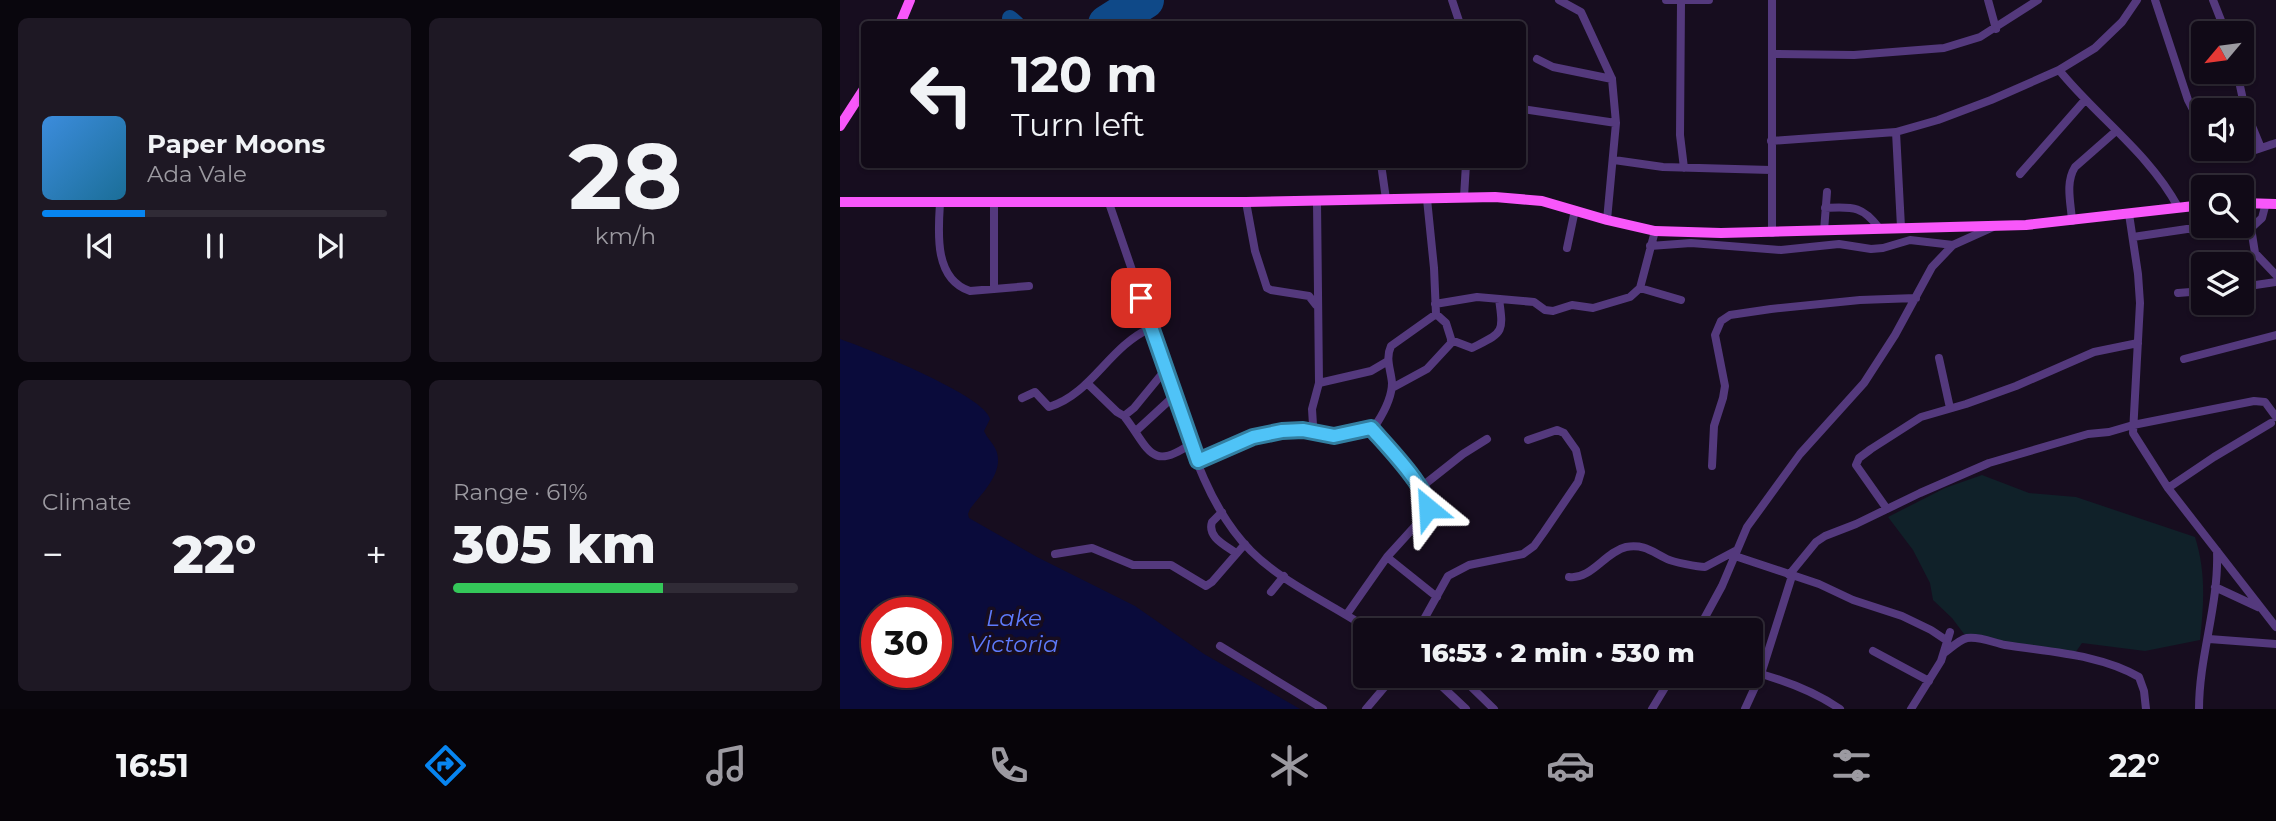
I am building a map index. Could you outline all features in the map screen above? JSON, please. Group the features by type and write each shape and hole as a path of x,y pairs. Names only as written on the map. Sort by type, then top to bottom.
{"main road":[{"path":"901,21 910,0"},
{"path":"840,126 861,94"},
{"path":"840,202 1317,202 1464,197 1542,201 1655,231 1772,233 1996,226 2072,221 2191,206"}],"street":[{"path":"1452,0 1459,21"},
{"path":"1559,0 1581,12 1612,79 1616,123 1607,220"},
{"path":"1666,0 1709,0"},
{"path":"1772,0 1772,233"},
{"path":"1988,0 1996,29"},
{"path":"1772,54 1854,55 1944,48 1996,29 2038,0"},
{"path":"1771,141 1896,132 1991,100 2059,70 2095,48 2108,37 2137,0"},
{"path":"2155,0 2191,106"},
{"path":"2213,0 2221,21"},
{"path":"1681,2 1680,135 1684,168"},
{"path":"1537,59 1553,68 1612,79"},
{"path":"2059,70 2157,175 2178,207"},
{"path":"2240,84 2245,109 2261,148"},
{"path":"2021,174 2085,100"},
{"path":"1526,110 1616,123"},
{"path":"2072,221 2069,185 2071,173 2116,131"},
{"path":"1896,132 1900,227"},
{"path":"2254,150 2276,143"},
{"path":"1614,160 1684,168 1771,170"},
{"path":"1382,168 1386,199"},
{"path":"1464,197 1466,168"},
{"path":"1824,231 1827,192"},
{"path":"1392,388 1427,369 1452,342 1446,323 1436,314 1427,199"},
{"path":"994,202 994,289"},
{"path":"1246,202 1255,251 1266,288 1311,297 1318,312"},
{"path":"1303,430 1313,425 1312,409 1319,383 1317,202"},
{"path":"940,203 938,244 948,270 963,288 970,290 1029,286"},
{"path":"1109,203 1174,396 1198,461 1222,512 1245,544 1284,576 1353,618"},
{"path":"2254,225 2271,204"},
{"path":"1825,208 1859,209 1871,217 1879,228"},
{"path":"1567,248 1575,210"},
{"path":"2129,214 2140,303 2133,425 2135,437 2168,488 2276,627"},
{"path":"1705,618 1747,527 1777,483 1870,375 1932,267 1953,245 1996,226"},
{"path":"2133,237 2191,229"},
{"path":"1435,304 1477,297 1534,302 1545,310 1553,311 1572,305 1592,308 1630,297 1640,288 1655,231"},
{"path":"2253,238 2255,253 2276,275"},
{"path":"1650,246 1691,243 1781,250 1839,244 1871,249 1910,240 1953,245"},
{"path":"2254,285 2276,282"},
{"path":"1640,288 1682,300"},
{"path":"2178,293 2191,292"},
{"path":"1712,466 1713,426 1725,386 1715,335 1721,321 1744,312 1860,300 1916,298"},
{"path":"1451,340 1472,348 1498,332 1502,324 1499,299"},
{"path":"1198,461 1253,437 1282,431 1303,430 1334,436 1371,428 1383,411 1392,388 1388,352 1397,340 1436,314"},
{"path":"1022,398 1035,392 1049,407 1071,398 1117,351 1140,332 1151,328"},
{"path":"2184,359 2276,335"},
{"path":"1887,509 1859,470 1857,462 1912,421 2016,386 2094,352 2138,343"},
{"path":"1939,358 1950,408"},
{"path":"1319,383 1371,370 1388,361"},
{"path":"1124,416 1134,408 1166,369"},
{"path":"1087,383 1124,416 1150,451 1160,458 1171,457 1192,443"},
{"path":"1136,431 1174,396"},
{"path":"1763,667 1791,575 1816,542 1825,536 1989,463 2082,435 2276,399"},
{"path":"2168,488 2274,420 2265,402"},
{"path":"1347,614 1387,557 1427,513 1429,503 1403,464 1371,428"},
{"path":"1425,618 1442,583 1455,572 1469,565 1528,551 1544,533 1578,482 1581,463 1564,433 1556,430 1528,440"},
{"path":"1420,488 1487,439"},
{"path":"1222,512 1212,522 1211,531 1236,553"},
{"path":"1055,554 1092,548 1133,565 1171,565 1206,586 1245,544"},
{"path":"1569,577 1581,577 1609,556 1625,548 1645,547 1665,558 1705,568 1736,553 1909,619 1948,636 1944,653 1911,709"},
{"path":"2199,709 2202,665 2209,639 2216,587 2217,551"},
{"path":"1387,557 1437,597"},
{"path":"1271,592 1284,576"},
{"path":"2216,587 2261,608"},
{"path":"1944,653 1971,638 2034,647 2092,660 2138,677 2144,691 2146,709"},
{"path":"2209,639 2276,644"},
{"path":"1220,646 1323,709"},
{"path":"1873,651 1929,681"},
{"path":"1763,675 1825,699 1840,709"},
{"path":"1366,709 1384,688"},
{"path":"1445,688 1466,709"},
{"path":"1472,688 1494,709"},
{"path":"1652,709 1665,688"},
{"path":"1745,709 1755,688"}],"shaded area":[{"path":"1982,475 2029,493 2076,497 2195,537 2203,588 2200,640 2145,651 2082,643 2073,656 1964,634 1933,600 1930,583 1913,550 1888,517 1945,488"}],"water":[{"name":"Lake Victoria","path":"840,339 948,386 983,409 990,419 984,431 996,450 997,466 991,482 970,509 969,518 1037,557 1135,606 1204,654 1300,709 840,709"}],"taxiway":[{"path":"1010,18 1014,21"}],"runway":[{"path":"1112,21 1145,0"}],"route":[{"path":"1141,298 1198,461 1253,437 1282,431 1303,430 1334,436 1371,428 1403,464 1429,503 1428,508"}]}
